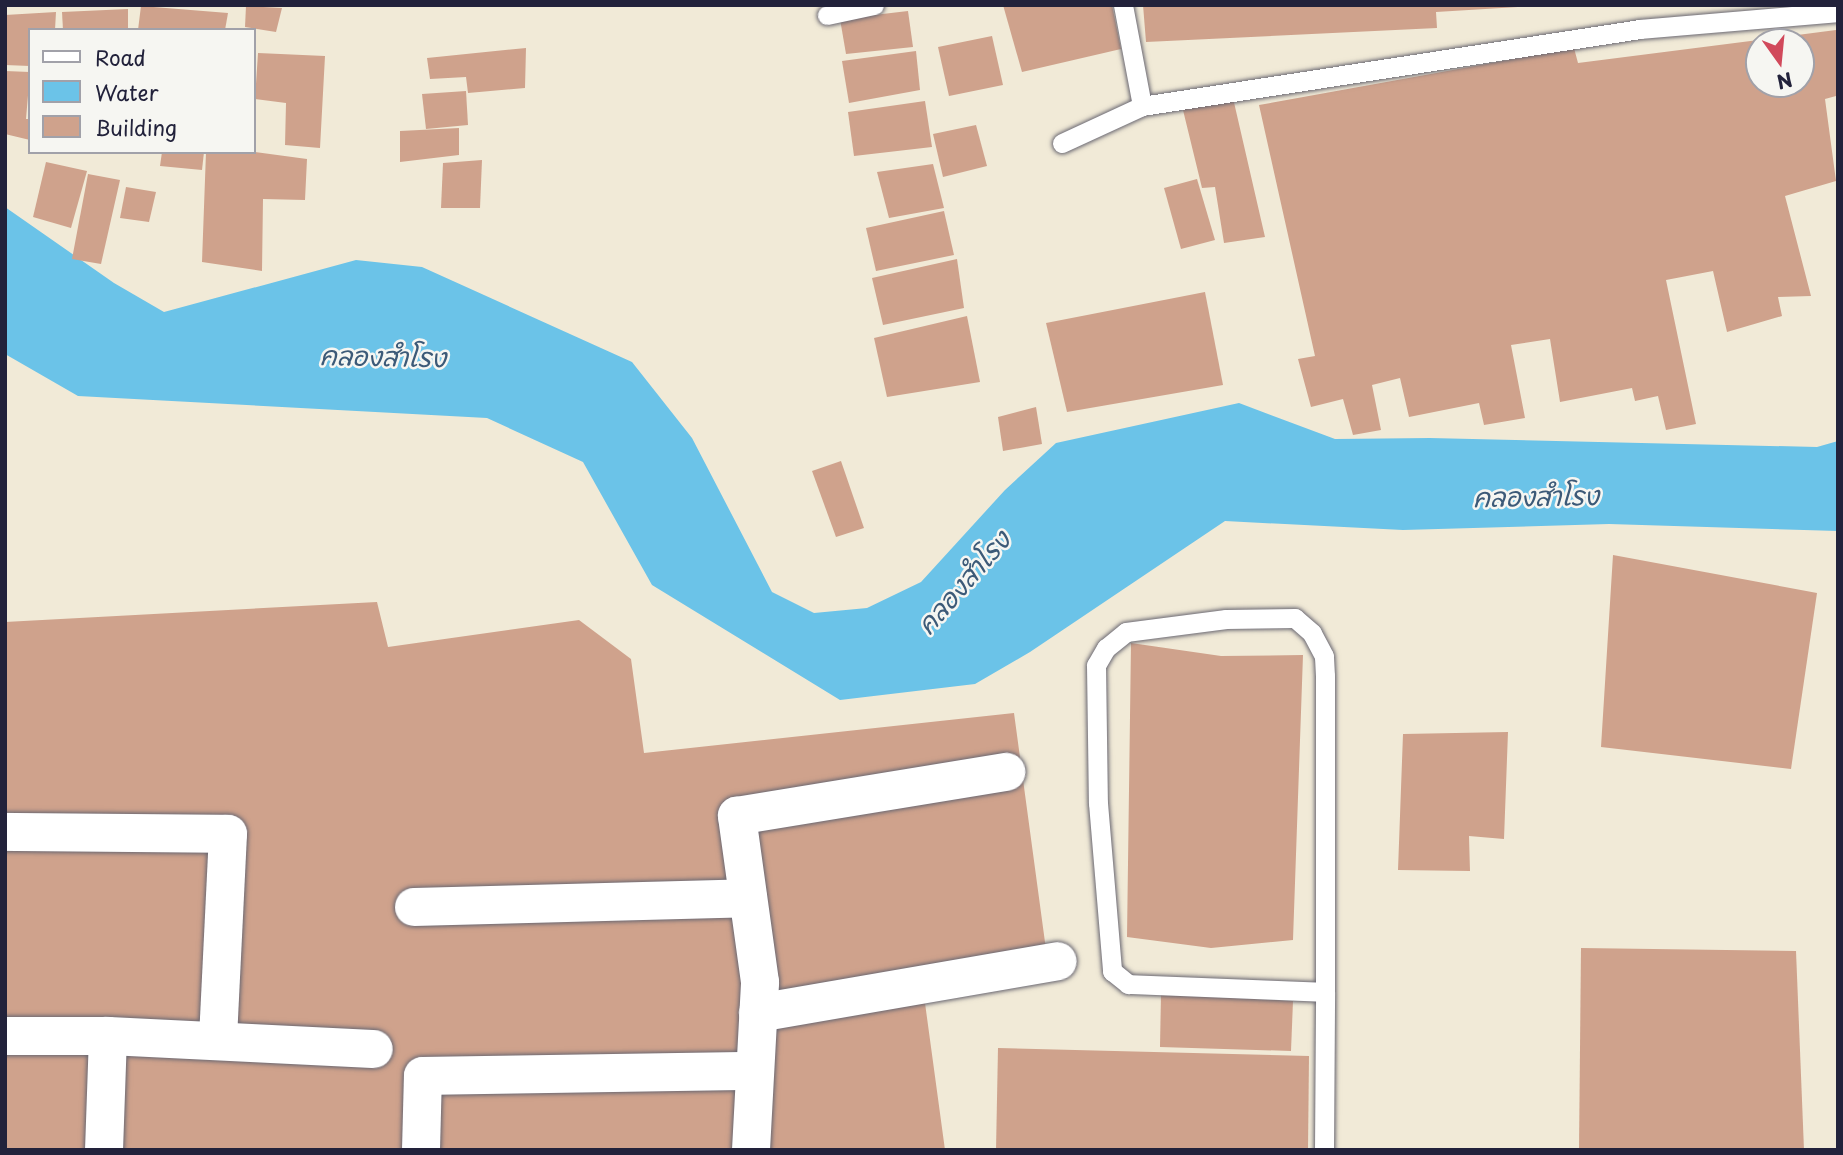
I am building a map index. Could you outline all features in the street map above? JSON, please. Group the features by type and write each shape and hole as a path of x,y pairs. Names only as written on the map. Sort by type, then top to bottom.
{"street":[{"path":"751,1150 760,982 737,816 1006,772"},
{"path":"5,832 228,834 218,1041"},
{"path":"414,907 748,898"},
{"path":"758,1013 1058,961"},
{"path":"104,1150 108,1035"},
{"path":"5,1037 108,1035 374,1049"},
{"path":"421,1150 423,1076 755,1071"}],"lane":[{"path":"827,15 874,5"},
{"path":"1123,5 1142,106"},
{"path":"1062,143 1142,106 1640,29 1838,12"},
{"path":"1324,1150 1325,992 1325,676 1324,656 1312,633 1295,618 1226,619 1126,632 1106,648 1096,665 1098,803 1112,971 1128,985 1325,992"}],"water":[{"name":"คลองสำโรง","path":"5,207 114,283 164,312 356,260 422,267 632,362 692,438 772,592 814,613 867,608 921,582 1005,490 1056,443 1239,403 1335,439 1430,438 1817,447 1838,441 1838,531 1609,524 1403,530 1225,521 1030,652 975,684 840,700 652,585 583,462 487,418 78,396 5,354"}],"building":[{"path":"1003,5 1112,5 1121,49 1022,72"},
{"path":"1143,5 1518,7 1436,12 1437,28 1146,42"},
{"path":"141,6 228,13 225,28 138,28"},
{"path":"246,6 282,8 276,32 245,27"},
{"path":"128,9 128,28 63,28 62,12"},
{"path":"908,11 913,47 846,54 840,19"},
{"path":"56,12 55,28 28,28 28,66 5,65 5,15"},
{"path":"1836,30 1836,96 1825,99 1836,181 1785,196 1811,296 1778,297 1782,316 1727,332 1713,271 1666,280 1696,424 1666,430 1658,396 1635,401 1632,388 1560,402 1550,339 1511,345 1525,418 1484,425 1479,403 1409,417 1400,378 1372,385 1381,430 1353,435 1343,399 1311,407 1298,359 1315,356 1259,105 1574,48 1578,63 1745,42 1745,98 1815,98 1815,33"},
{"path":"992,36 1003,85 949,96 938,47"},
{"path":"526,48 525,88 468,93 466,77 430,79 427,58"},
{"path":"916,51 920,90 849,103 842,61"},
{"path":"258,53 325,56 320,148 285,145 286,103 256,99"},
{"path":"5,71 28,72 28,140 5,134"},
{"path":"466,91 468,125 426,129 422,94"},
{"path":"1233,98 1265,237 1224,243 1215,187 1202,188 1182,106"},
{"path":"925,101 932,147 854,156 848,112"},
{"path":"976,125 987,166 943,177 933,134"},
{"path":"459,128 459,155 400,162 400,131"},
{"path":"256,152 307,159 305,200 263,199 262,271 202,262 206,154"},
{"path":"162,154 204,154 202,170 160,166"},
{"path":"482,160 480,208 441,208 443,163"},
{"path":"46,162 87,171 71,228 33,217"},
{"path":"933,164 944,208 889,218 877,172"},
{"path":"88,174 120,180 101,264 72,259"},
{"path":"1197,179 1215,240 1181,249 1164,188"},
{"path":"126,187 156,192 149,222 120,218"},
{"path":"944,211 954,255 876,271 866,228"},
{"path":"957,259 964,308 883,325 872,278"},
{"path":"1205,292 1223,385 1067,412 1046,323"},
{"path":"967,316 980,382 887,397 874,338"},
{"path":"1036,407 1042,444 1003,451 998,417"},
{"path":"841,461 864,528 836,537 812,471"},
{"path":"1613,555 1817,593 1791,769 1601,747"},
{"path":"377,602 388,647 579,620 631,659 644,753 1014,713 1047,957 925,1003 945,1150 5,1150 5,622"},
{"path":"1131,643 1221,656 1303,655 1293,940 1211,948 1127,937"},
{"path":"1508,732 1504,839 1469,836 1470,871 1398,870 1403,734"},
{"path":"1581,948 1796,951 1804,1150 1579,1150"},
{"path":"1161,994 1293,1001 1291,1051 1160,1047"},
{"path":"998,1048 1309,1056 1308,1150 996,1150"}]}
